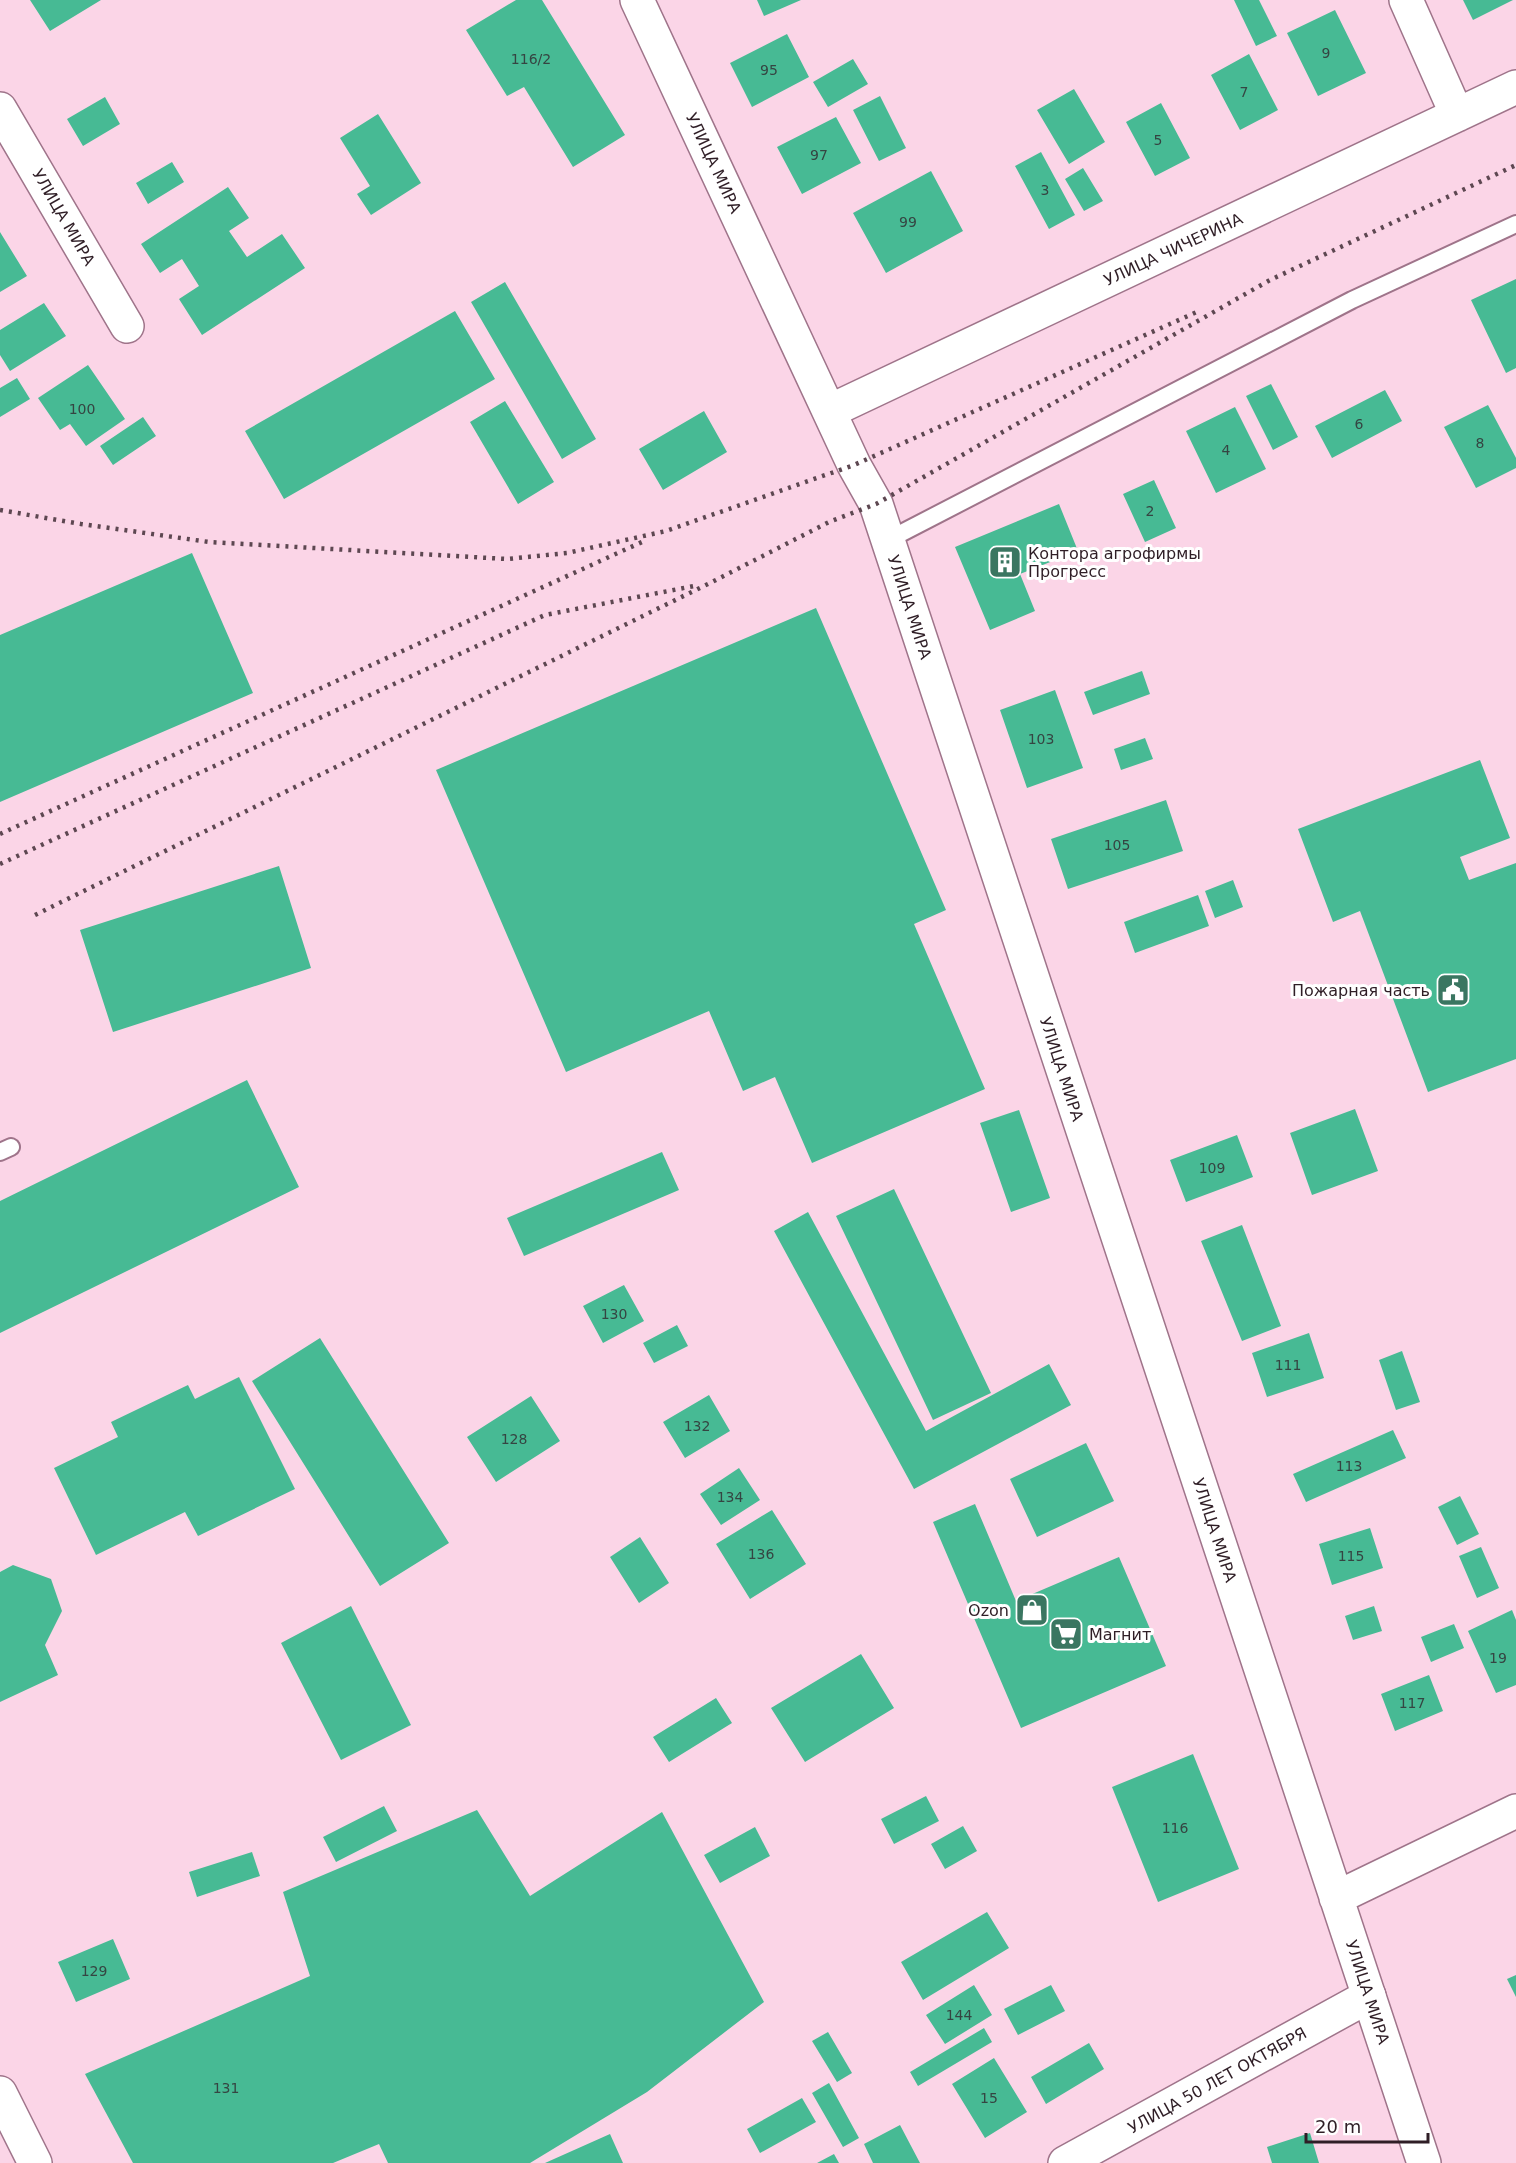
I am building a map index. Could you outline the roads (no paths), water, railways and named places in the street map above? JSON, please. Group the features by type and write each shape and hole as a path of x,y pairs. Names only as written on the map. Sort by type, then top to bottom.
{"street":[{"name":"УЛИЦА МИРА","path":"637,0 854,465 876,504 1424,2163"},
{"path":"1406,0 1457,115"},
{"name":"УЛИЦА ЧИЧЕРИНА","path":"830,411 1516,87"},
{"name":"УЛИЦА МИРА","path":"0,109 9,144 127,326"},
{"path":"1336,1898 1516,1811"},
{"name":"УЛИЦА 50 ЛЕТ ОКТЯБРЯ","path":"1065,2163 1370,1996"},
{"path":"0,2093 35,2163"}],"lane":[{"path":"888,540 1352,300 1516,224"}],"railway":[{"path":"35,915 712,582 829,522 876,504 1270,280 1516,165"},
{"path":"0,510 209,542 507,559 567,553 666,531 854,465 1199,311"},
{"path":"0,834 642,542"},
{"path":"0,864 545,615 694,586"}],"place":[{"name":"Контора агрофирмы Прогресс","path":"1005,562"},
{"name":"Пожарная часть","path":"1453,990"},
{"name":"Ozon","path":"1032,1610"},
{"name":"Магнит","path":"1066,1634"}]}
